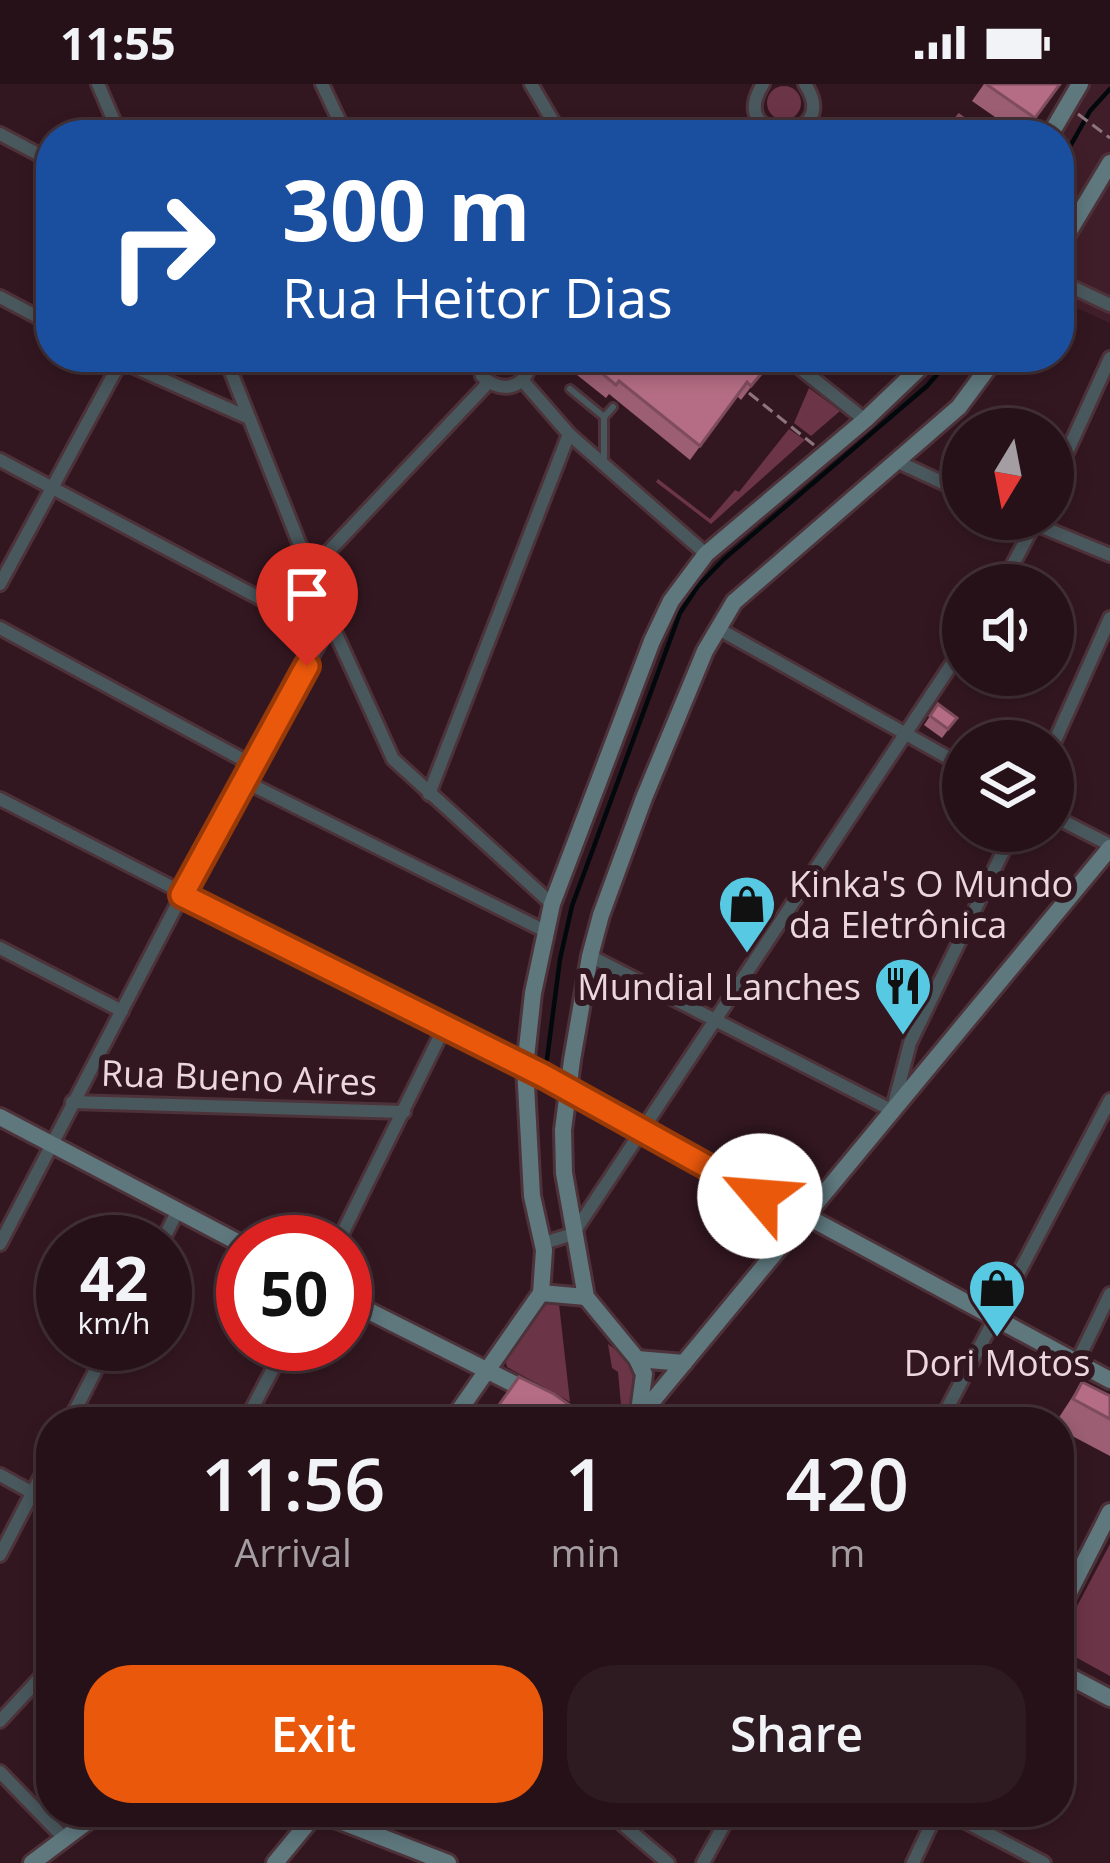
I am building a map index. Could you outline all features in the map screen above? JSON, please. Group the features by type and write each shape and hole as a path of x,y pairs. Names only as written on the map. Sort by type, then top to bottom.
{"main road":[{"path":"1059,120 1080,84"},
{"path":"1074,223 1110,163"},
{"path":"462,1407 542,1293 544,1243 532,1196 525,1067 545,932 652,641 671,601 706,554 915,372"},
{"path":"640,1407 645,1379 637,1359 586,1297 572,1234 563,1156 568,1090 590,956 644,798 717,628 747,588 959,407 985,372"},
{"path":"647,1407 1110,847"},
{"path":"568,1090 710,1171 808,1217 1110,1380"},
{"path":"0,1117 216,1230"},
{"path":"542,1293 586,1297"},
{"path":"372,1312 548,1401"},
{"path":"637,1359 683,1363"},
{"path":"1074,1583 1110,1512"},
{"path":"1074,1679 1110,1698"},
{"path":"32,1863 81,1827"},
{"path":"275,1863 305,1827"},
{"path":"356,1827 448,1863"}],"street":[{"path":"98,84 114,120"},
{"path":"322,84 339,120"},
{"path":"531,84 552,120"},
{"path":"757,120 755,104 763,84"},
{"path":"805,84 813,106 809,120"},
{"path":"0,134 36,153"},
{"path":"1074,288 1110,305"},
{"path":"0,297 36,316"},
{"path":"1074,437 1110,358"},
{"path":"0,584 112,372"},
{"path":"150,372 250,418"},
{"path":"231,372 311,569 328,628 393,759 553,904"},
{"path":"482,372 488,382 506,388 523,381 528,372"},
{"path":"805,372 865,420"},
{"path":"523,381 569,434 706,554"},
{"path":"311,569 488,382"},
{"path":"429,794 569,434"},
{"path":"0,460 328,628"},
{"path":"896,461 942,482"},
{"path":"1074,539 1110,555"},
{"path":"1064,720 1110,619"},
{"path":"0,628 251,764"},
{"path":"0,1244 242,780 328,628"},
{"path":"717,628 942,754"},
{"path":"544,1243 572,1234 942,677"},
{"path":"242,780 545,932"},
{"path":"0,799 568,1090"},
{"path":"1074,827 1110,847"},
{"path":"590,956 892,1108 910,1043 1003,852"},
{"path":"0,948 122,1011"},
{"path":"352,1215 444,1028"},
{"path":"948,1407 1110,1100"},
{"name":"Rua Bueno Aires","path":"72,1102 404,1112"},
{"path":"176,1215 178,1210"},
{"path":"1077,1363 1110,1294"},
{"path":"77,1407 95,1371"},
{"path":"253,1407 272,1371"},
{"path":"0,1475 36,1495"},
{"path":"0,1555 36,1485"},
{"path":"0,1721 36,1682"},
{"path":"0,1772 36,1809"},
{"path":"53,1827 65,1839"},
{"path":"626,1827 668,1863"},
{"path":"703,1863 723,1827"},
{"path":"913,1863 930,1827"},
{"path":"976,1827 1044,1863"}],"lane":[{"path":"570,389 604,417"},
{"path":"604,465 604,417 613,406"}],"path":[{"path":"1081,115 1110,138"},
{"path":"749,393 808,438"}],"shaded area":[{"path":"1077,84 1110,84 1110,323 1074,307 1074,120 1064,120"},
{"path":"784,86 796,91 801,103 796,115 784,120 772,115 767,103 772,91"},
{"path":"809,388 840,411 811,436 794,423"},
{"path":"789,429 805,440 711,524 656,482 658,479 710,519 735,490 739,492"},
{"path":"543,1301 559,1304 570,1402 507,1367 504,1355"},
{"path":"608,1344 638,1366 639,1401 632,1407 621,1407 618,1372 612,1368"},
{"path":"1110,1544 1110,1676 1074,1656 1074,1612"}],"building":[{"path":"986,84 1060,84 1035,118"},
{"path":"600,372 761,374 751,386 747,382 700,446 619,381 616,385"},
{"path":"938,704 957,718 942,720 942,725 930,716"},
{"path":"519,1377 573,1407 497,1407"},
{"path":"1082,1382 1110,1396 1110,1419 1073,1399"}],"waterway":[{"path":"1074,139 1110,89"},
{"path":"547,1059 572,906 680,613 724,559 939,372"}],"place":[{"name":"Kinka's O Mundo da Eletrônica","path":"747,955"},
{"name":"Mundial Lanches","path":"903,1037"},
{"name":"Dori Motos","path":"997,1339"}],"route":[{"path":"307,666 182,895 544,1076 760,1196"}]}
